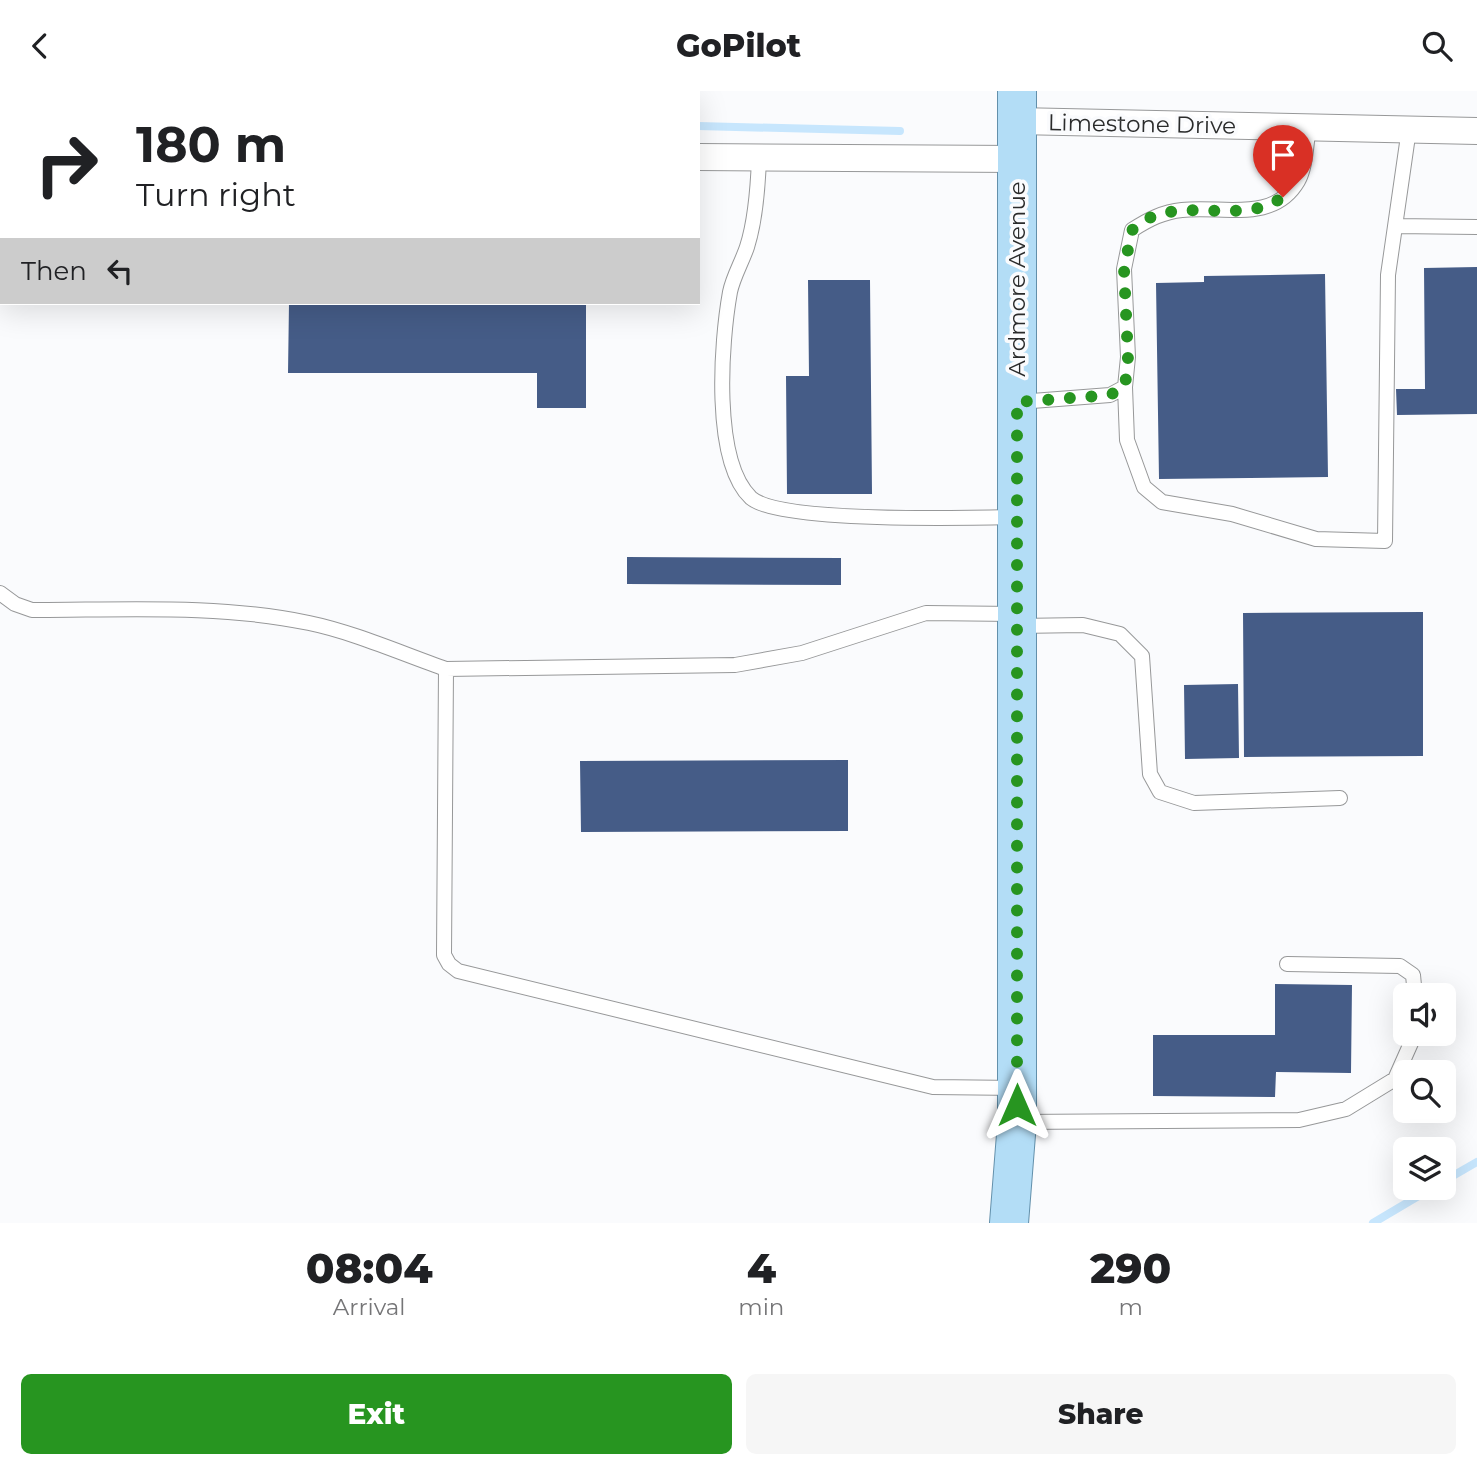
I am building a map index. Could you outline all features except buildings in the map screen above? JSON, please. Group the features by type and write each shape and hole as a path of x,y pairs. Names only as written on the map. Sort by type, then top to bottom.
{"main road":[{"name":"Ardmore Avenue","path":"1009,1223 1017,1105 1017,106"}],"street":[{"name":"Limestone Drive","path":"1017,106 1309,127 1477,131"},
{"path":"700,157 1017,159"}],"lane":[{"path":"1309,127 1299,180 1268,208 1184,209 1153,216 1132,230 1124,269 1128,357 1125,387 1127,440 1144,487 1162,502 1232,514 1316,539 1385,541 1388,275 1409,129"},
{"path":"759,157 758,186 748,244 731,289 723,348 725,442 738,482 753,500 821,515 1017,517"},
{"path":"1395,226 1477,227"},
{"path":"1017,402 1110,395 1125,387"},
{"path":"0,593 15,604 33,610 254,614 311,624 446,669 735,664 802,653 926,613 1083,625 1120,634 1143,656 1150,774 1160,792 1194,803 1339,798"},
{"path":"446,669 443,955 458,971 1017,1105 1299,1120 1346,1109 1395,1079 1410,1046"},
{"path":"1287,964 1400,966 1413,975 1414,983"}],"waterway":[{"path":"700,126 900,131"},
{"path":"1456,1174 1477,1162"},
{"path":"1373,1223 1412,1200"}],"route":[{"path":"1017,1105 1017,402 1110,395 1125,387 1128,357 1124,269 1132,230 1153,216 1184,209 1215,211 1268,208 1283,197"}]}
